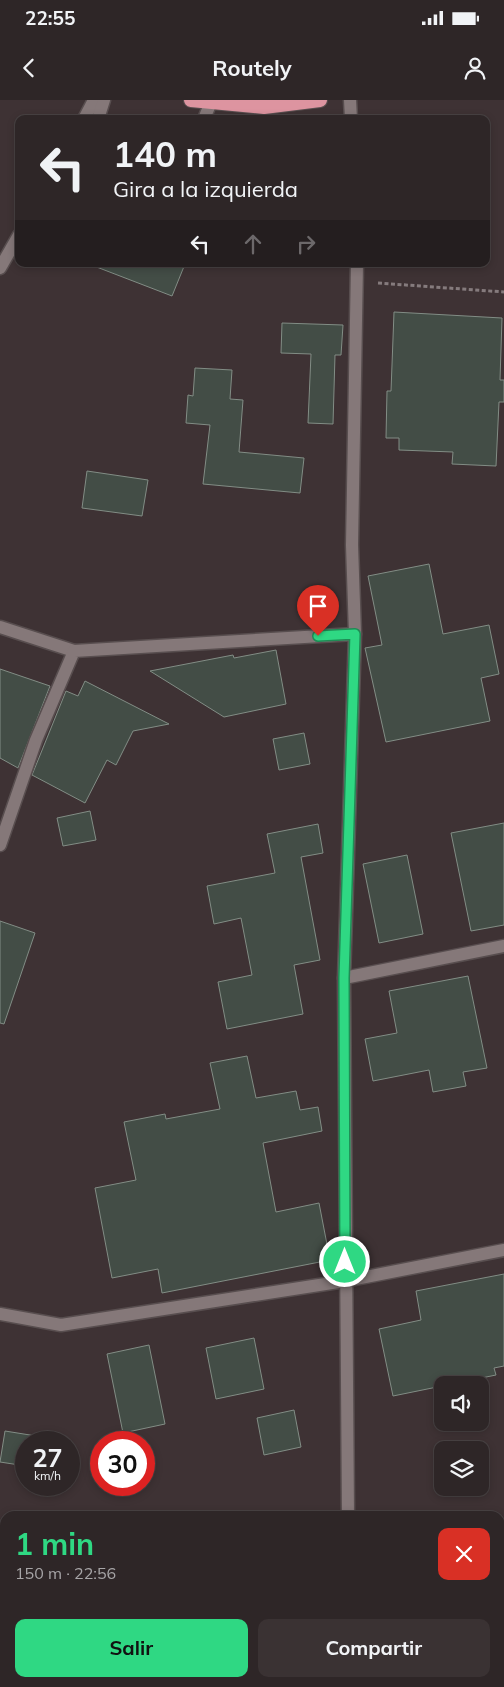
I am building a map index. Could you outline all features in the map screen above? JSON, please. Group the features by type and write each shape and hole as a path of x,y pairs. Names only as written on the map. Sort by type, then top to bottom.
{"highway":[{"path":"191,100 264,107 320,100"}],"street":[{"path":"86,115 94,100"},
{"path":"99,115 104,100"},
{"path":"350,100 351,115"},
{"path":"206,115 211,102"},
{"path":"0,268 15,242"},
{"path":"348,1511 344,978 355,634 352,545 357,267"},
{"path":"0,627 74,651 355,634"},
{"path":"0,845 36,740 74,651"},
{"path":"344,978 504,946"},
{"path":"0,1314 61,1325 345,1281 504,1250"}],"path":[{"path":"358,282 504,292"}],"building":[{"path":"97,267 184,267 172,296"},
{"path":"394,312 502,318 500,380 504,380 504,402 499,402 496,466 452,464 453,452 399,450 399,438 386,438 387,391 391,391"},
{"path":"282,323 343,325 341,355 335,355 333,424 308,423 311,354 281,353"},
{"path":"195,368 232,370 230,399 243,400 239,452 304,458 300,493 203,484 210,425 186,423 188,395 193,396"},
{"path":"87,471 148,480 142,516 82,508"},
{"path":"429,564 443,634 489,625 499,674 481,678 490,721 386,742 365,648 382,645 368,576"},
{"path":"276,650 286,704 224,717 150,671 233,655 234,658"},
{"path":"0,669 50,686 18,768 0,758"},
{"path":"85,681 169,724 133,731 116,765 107,760 85,803 32,775 66,691 78,696"},
{"path":"304,733 310,764 279,770 273,739"},
{"path":"90,811 96,840 63,846 57,818"},
{"path":"504,823 504,925 471,931 451,833"},
{"path":"318,824 323,853 301,857 320,960 294,965 303,1014 227,1029 218,982 252,975 241,918 214,924 207,886 275,873 267,834"},
{"path":"407,855 423,934 379,943 363,864"},
{"path":"0,921 35,933 4,1024 0,1023"},
{"path":"468,976 487,1068 463,1072 466,1086 433,1092 429,1070 373,1081 365,1039 397,1033 389,991"},
{"path":"247,1056 256,1098 296,1091 300,1110 318,1107 322,1131 263,1143 276,1212 319,1203 330,1260 162,1293 158,1269 112,1278 95,1188 136,1180 124,1122 165,1114 166,1119 220,1109 210,1063"},
{"path":"504,1274 504,1366 494,1368 496,1375 434,1376 434,1388 393,1396 379,1329 421,1320 416,1291"},
{"path":"254,1338 264,1389 216,1399 206,1348"},
{"path":"149,1345 165,1424 132,1431 123,1431 107,1354"},
{"path":"294,1410 301,1447 264,1455 257,1418"},
{"path":"5,1431 15,1433 15,1464 0,1462"}],"route":[{"path":"318,636 355,634 344,978 345,1262"}]}
